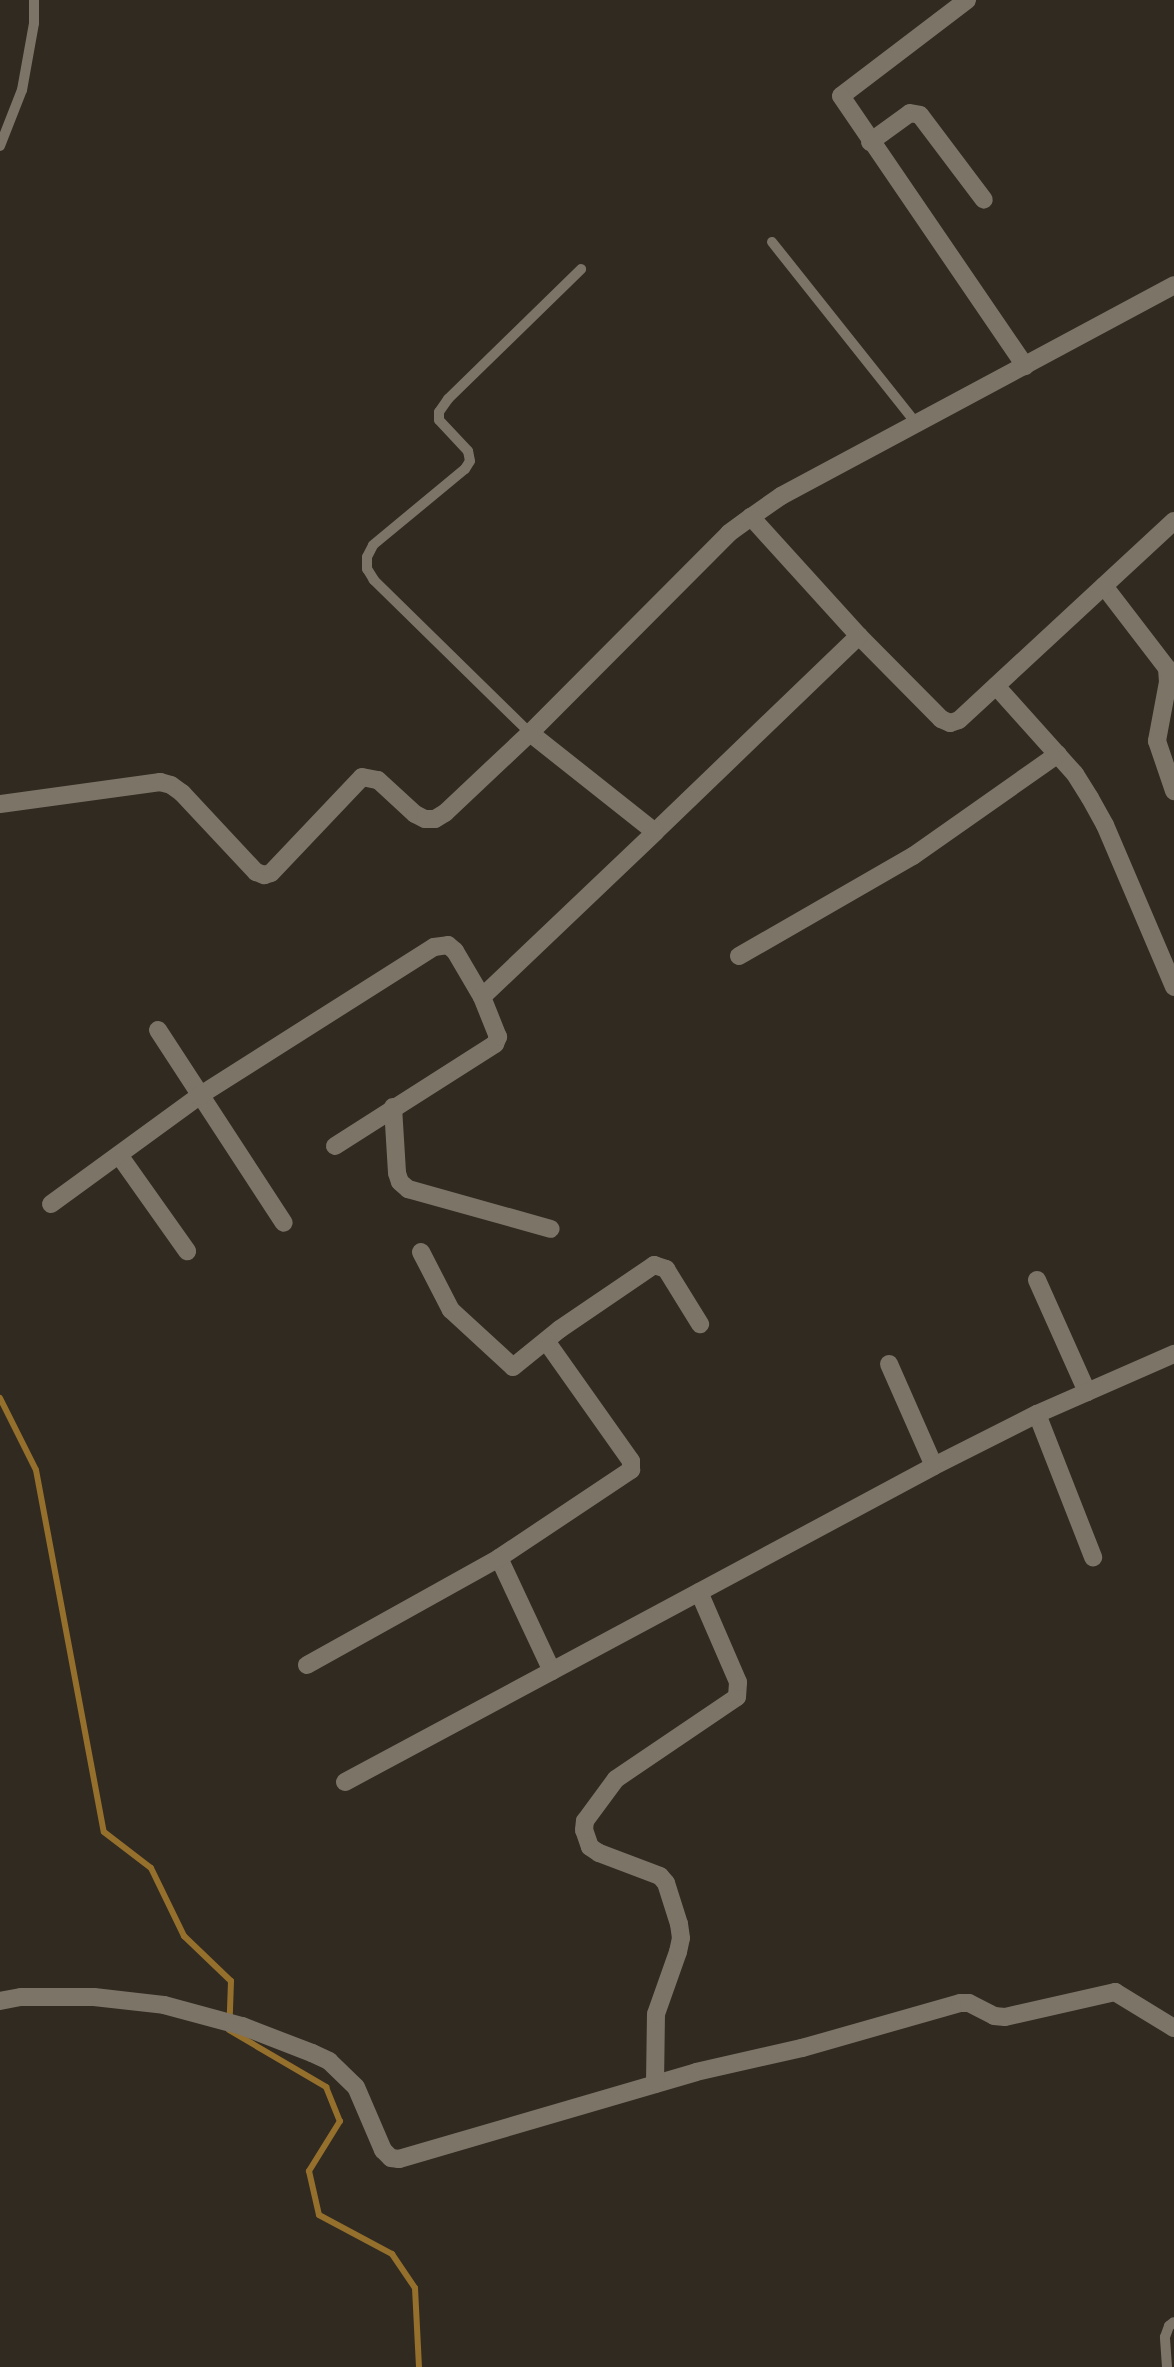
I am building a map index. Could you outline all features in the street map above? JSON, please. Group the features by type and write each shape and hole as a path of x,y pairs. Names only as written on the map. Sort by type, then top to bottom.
{"street":[{"path":"967,0 841,96 1025,366"},
{"path":"870,142 910,113 920,115 984,200"},
{"path":"0,804 160,782 182,793 256,872 264,875 271,873 362,777 378,780 415,814 425,819 435,818 445,813 530,733 729,533 751,517 781,496 1174,285"},
{"path":"751,517 859,636 941,719 950,723 959,720 1174,521"},
{"path":"1104,586 1167,668 1168,682 1157,741 1174,792"},
{"path":"482,997 859,636"},
{"path":"996,686 1075,774 1105,825 1174,987"},
{"path":"530,733 655,832"},
{"path":"739,956 913,856 1058,754"},
{"path":"51,1204 199,1096 434,947 448,945 482,997 498,1037 495,1044 335,1146"},
{"path":"158,1030 284,1223"},
{"path":"393,1107 397,1173 408,1189 551,1229"},
{"path":"119,1154 187,1251"},
{"path":"421,1252 451,1310 506,1364 513,1367 648,1268 660,1265 666,1269 700,1324"},
{"path":"1037,1280 1087,1392"},
{"path":"307,1665 499,1558 628,1473 633,1465 546,1341"},
{"path":"345,1782 934,1466 1037,1414 1174,1354"},
{"path":"889,1364 934,1466"},
{"path":"1037,1414 1093,1557"},
{"path":"499,1558 552,1671"},
{"path":"654,2084 656,2014 678,1952 681,1938 679,1924 666,1884 660,1876 599,1853 590,1847 584,1830 585,1821 616,1779 737,1697 738,1682 699,1592"},
{"path":"0,2001 21,1997 94,1997 164,2005 242,2026 328,2060 356,2087 383,2150 391,2158 399,2159 654,2084 802,2048 960,2003 969,2003 994,2016 1005,2017 1115,1992 1174,2028"}],"lane":[{"path":"0,146 22,90 34,23 34,0"},
{"path":"772,242 917,424"},
{"path":"530,733 374,580 367,569 367,557 373,545 465,469 470,461 468,451 439,421 439,412 448,399 581,269"},
{"path":"1167,2367 1165,2337 1169,2326 1174,2322"}],"waterway":[{"path":"0,1398 36,1470 104,1832 151,1868 184,1936 231,1981 230,2019"},
{"path":"229,2030 326,2087 340,2121 309,2171 319,2215 392,2254 415,2288 419,2367"}]}
